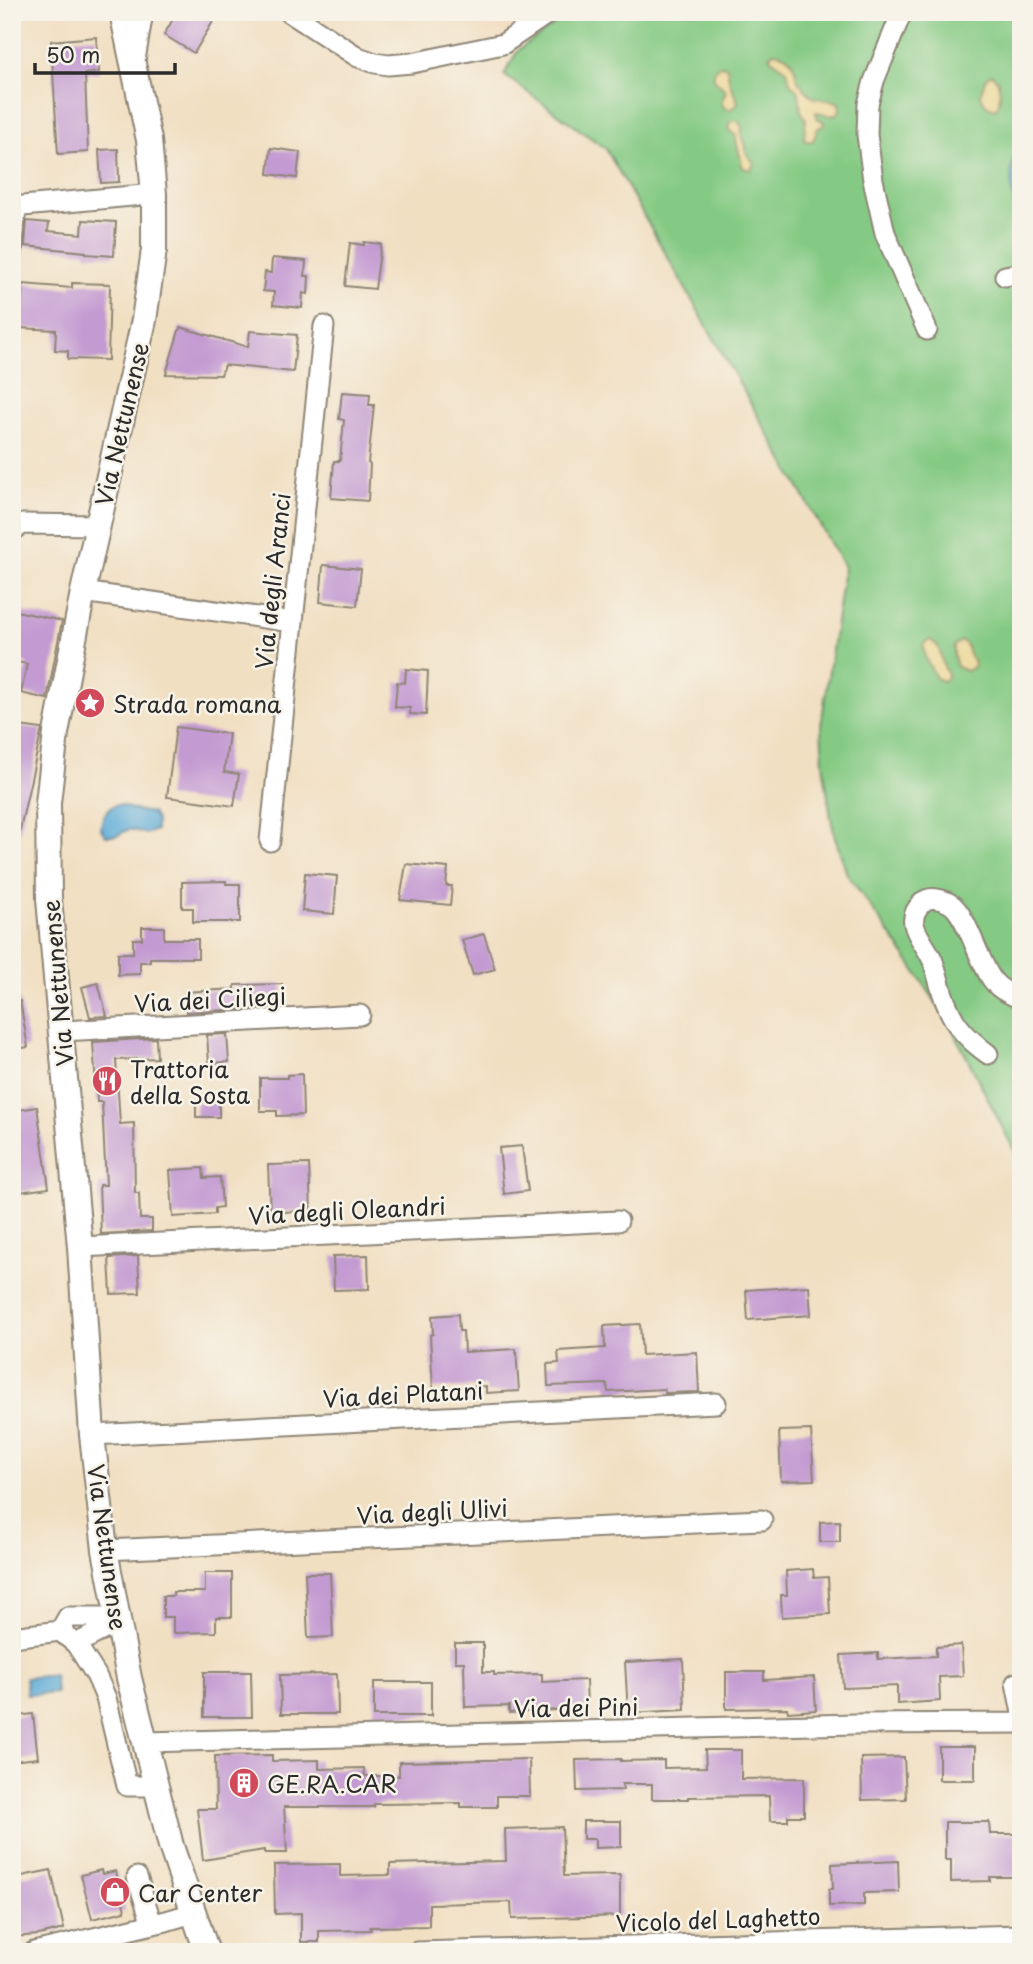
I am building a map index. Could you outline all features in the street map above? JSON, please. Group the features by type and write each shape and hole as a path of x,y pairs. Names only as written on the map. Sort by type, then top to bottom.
{"main road":[{"name":"Via Nettunense","path":"122,12 149,141 154,194 154,250 144,320 83,593 56,733 48,803 49,900 62,1031 92,1435 105,1550 128,1678 172,1846 207,1952"}],"street":[{"path":"134,68 143,12"},
{"path":"289,12 358,57 388,65 412,63 503,44 550,12"},
{"path":"902,12 874,81 868,104 867,135 873,180 885,233 927,330"},
{"path":"12,255 14,207 154,194"},
{"name":"Via degli Aranci","path":"270,841 324,326"},
{"path":"12,531 23,524 98,525"},
{"path":"83,593 292,622"},
{"path":"988,1054 968,1038 956,1023 943,997 934,963 914,927 914,917 924,902 929,899 939,900 956,908 994,982 1021,999"},
{"name":"Via dei Ciliegi","path":"62,1031 360,1015"},
{"name":"Via degli Oleandri","path":"79,1247 618,1221"},
{"name":"Via dei Platani","path":"92,1435 716,1403"},
{"name":"Via degli Ulivi","path":"105,1550 762,1520"},
{"path":"60,1631 68,1616 118,1619"},
{"path":"76,1644 118,1619"},
{"path":"12,1637 60,1631 76,1644 96,1675 106,1698 127,1786 156,1786"},
{"path":"1016,1683 1016,1718"},
{"name":"Via dei Pini","path":"145,1742 1016,1718"},
{"path":"137,1877 152,1924"},
{"path":"34,1952 193,1913"},
{"name":"Vicolo del Laghetto","path":"417,1952 1021,1935"}],"green space":[{"path":"573,12 1021,12 1021,1164 949,1022 847,874 835,837 823,763 821,726 844,567 606,149 504,75 518,50"}],"sand":[{"path":"773,52 784,54 790,60 798,80 811,96 839,103 840,110 835,115 816,112 817,118 824,124 818,128 813,141 804,139 806,119 801,111 799,92 790,83 787,70 771,59"},
{"path":"723,65 727,68 738,102 730,109 722,104 726,91 714,79 714,71"},
{"path":"991,74 997,80 1000,90 996,109 987,106 980,95 986,78"},
{"path":"738,121 742,127 741,136 746,145 746,153 754,163 751,170 742,166 736,136 729,130 729,123"},
{"path":"930,640 938,648 948,674 943,681 936,678 925,657 923,645"},
{"path":"961,641 966,644 974,662 973,667 966,671 957,667 954,656 954,646"}],"water":[{"path":"1021,144 1021,223 1013,195 1012,171 1016,151"},
{"path":"116,805 152,813 156,820 156,830 146,834 129,829 116,836 106,836 101,829 103,818 109,809"},
{"path":"54,1675 56,1693 27,1695 25,1678"}],"building":[{"path":"177,12 219,12 194,53 164,35"},
{"path":"96,37 99,72 85,74 88,152 58,154 51,41"},
{"path":"271,148 300,152 297,178 268,174"},
{"path":"118,149 119,182 101,183 99,150"},
{"path":"83,220 116,222 114,256 25,246 27,221 49,223 48,231 82,234"},
{"path":"364,242 381,244 375,289 345,286 350,243 364,245"},
{"path":"272,258 306,261 308,294 303,293 302,308 273,305 274,292 263,291 265,272 271,273"},
{"path":"72,283 110,284 108,360 68,359 68,351 55,350 56,330 19,328 23,284 72,288"},
{"path":"180,327 248,347 250,331 297,335 293,372 224,365 221,375 166,374"},
{"path":"342,392 370,394 369,405 374,405 368,463 368,501 331,498 334,461 340,461 344,420 339,419"},
{"path":"323,565 361,569 357,606 320,602"},
{"path":"12,610 62,621 47,699 21,693 27,664 12,661"},
{"path":"406,669 428,671 426,715 410,714 410,708 395,707 397,682 405,683"},
{"path":"12,725 42,729 19,834 12,834"},
{"path":"176,727 229,734 224,772 239,774 234,806 167,797"},
{"path":"406,864 448,868 446,886 452,886 450,905 400,900"},
{"path":"305,873 337,876 334,914 302,911"},
{"path":"226,881 226,884 240,884 240,922 193,922 193,908 182,908 182,882"},
{"path":"142,927 164,927 164,939 198,939 198,958 150,958 150,962 140,962 140,974 118,975 118,953 133,953 133,939 142,939"},
{"path":"484,934 495,969 473,975 462,940"},
{"path":"98,983 107,1016 90,1017 82,987"},
{"path":"282,984 283,1007 186,1012 185,992 235,989 235,985"},
{"path":"20,1001 28,1047 12,1050 12,1002"},
{"path":"227,1034 229,1062 209,1063 207,1035"},
{"path":"156,1038 157,1058 116,1060 120,1124 134,1123 135,1193 139,1193 140,1219 152,1219 152,1231 101,1234 99,1185 106,1185 102,1102 97,1102 93,1042"},
{"path":"302,1074 303,1115 277,1116 277,1111 260,1111 260,1078 287,1078 287,1075"},
{"path":"196,1102 219,1102 219,1117 196,1117"},
{"path":"37,1107 49,1188 12,1193 12,1111"},
{"path":"522,1146 528,1191 504,1194 499,1148"},
{"path":"309,1164 311,1210 270,1213 268,1165"},
{"path":"203,1168 204,1178 220,1177 222,1207 215,1208 215,1214 173,1217 170,1170"},
{"path":"368,1255 369,1289 334,1290 333,1256"},
{"path":"138,1256 140,1293 111,1294 109,1258"},
{"path":"809,1286 811,1315 748,1320 746,1290"},
{"path":"458,1314 459,1331 463,1331 464,1352 516,1349 519,1391 486,1393 486,1386 433,1389 430,1335 433,1334 432,1316"},
{"path":"640,1324 642,1355 697,1352 699,1392 665,1393 664,1389 608,1392 607,1384 548,1386 547,1364 559,1363 558,1351 605,1348 604,1326"},
{"path":"811,1430 814,1480 781,1481 779,1431"},
{"path":"840,1521 840,1542 820,1542 820,1522"},
{"path":"813,1569 814,1578 828,1577 830,1614 782,1617 781,1595 787,1595 786,1571"},
{"path":"205,1573 232,1573 232,1617 216,1617 216,1632 173,1633 173,1617 163,1617 163,1596 173,1596 173,1592 205,1592"},
{"path":"305,1573 330,1573 333,1637 308,1638"},
{"path":"455,1643 483,1643 483,1672 494,1672 494,1675 542,1674 542,1682 586,1680 587,1708 509,1713 509,1706 465,1707 464,1662 455,1662"},
{"path":"961,1645 963,1676 939,1677 940,1701 897,1704 897,1686 843,1688 841,1655 878,1653 878,1659 936,1656 936,1647"},
{"path":"683,1659 685,1710 628,1713 625,1662"},
{"path":"204,1672 251,1672 252,1717 204,1717"},
{"path":"726,1672 764,1672 764,1680 814,1677 816,1710 788,1712 787,1708 726,1709"},
{"path":"337,1674 338,1714 281,1714 280,1675"},
{"path":"374,1682 431,1682 431,1716 374,1716"},
{"path":"33,1714 38,1758 12,1761 12,1717"},
{"path":"939,1747 975,1747 975,1780 939,1780"},
{"path":"705,1750 741,1750 741,1779 804,1778 804,1816 788,1816 788,1821 770,1821 769,1796 652,1799 652,1784 622,1784 623,1790 577,1791 576,1760 664,1760 664,1768 706,1767"},
{"path":"272,1755 272,1761 319,1760 319,1769 364,1768 365,1776 399,1776 399,1762 529,1759 530,1796 497,1796 497,1807 461,1807 461,1803 284,1807 287,1853 264,1853 264,1850 203,1860 197,1809 216,1809 215,1756"},
{"path":"904,1757 906,1799 862,1800 861,1758"},
{"path":"583,1821 621,1821 621,1847 595,1848 595,1839 583,1839"},
{"path":"945,1822 989,1822 990,1834 1021,1834 1021,1877 990,1877 990,1881 951,1882 951,1860 945,1860"},
{"path":"562,1827 564,1876 620,1875 620,1916 512,1919 511,1902 429,1904 429,1926 319,1931 319,1942 301,1942 301,1913 275,1914 274,1865 340,1864 340,1876 390,1875 390,1864 506,1861 505,1829"},
{"path":"898,1861 899,1892 864,1893 864,1905 829,1906 829,1889 833,1889 832,1864"},
{"path":"51,1870 64,1929 39,1935 12,1937 12,1878"},
{"path":"101,1870 102,1874 116,1871 125,1911 92,1919 81,1875"}],"place":[{"name":"Strada romana","path":"90,703"},
{"name":"Trattoria della Sosta","path":"107,1081"},
{"name":"GE.RA.CAR","path":"244,1783"},
{"name":"Car Center","path":"115,1892"}]}
